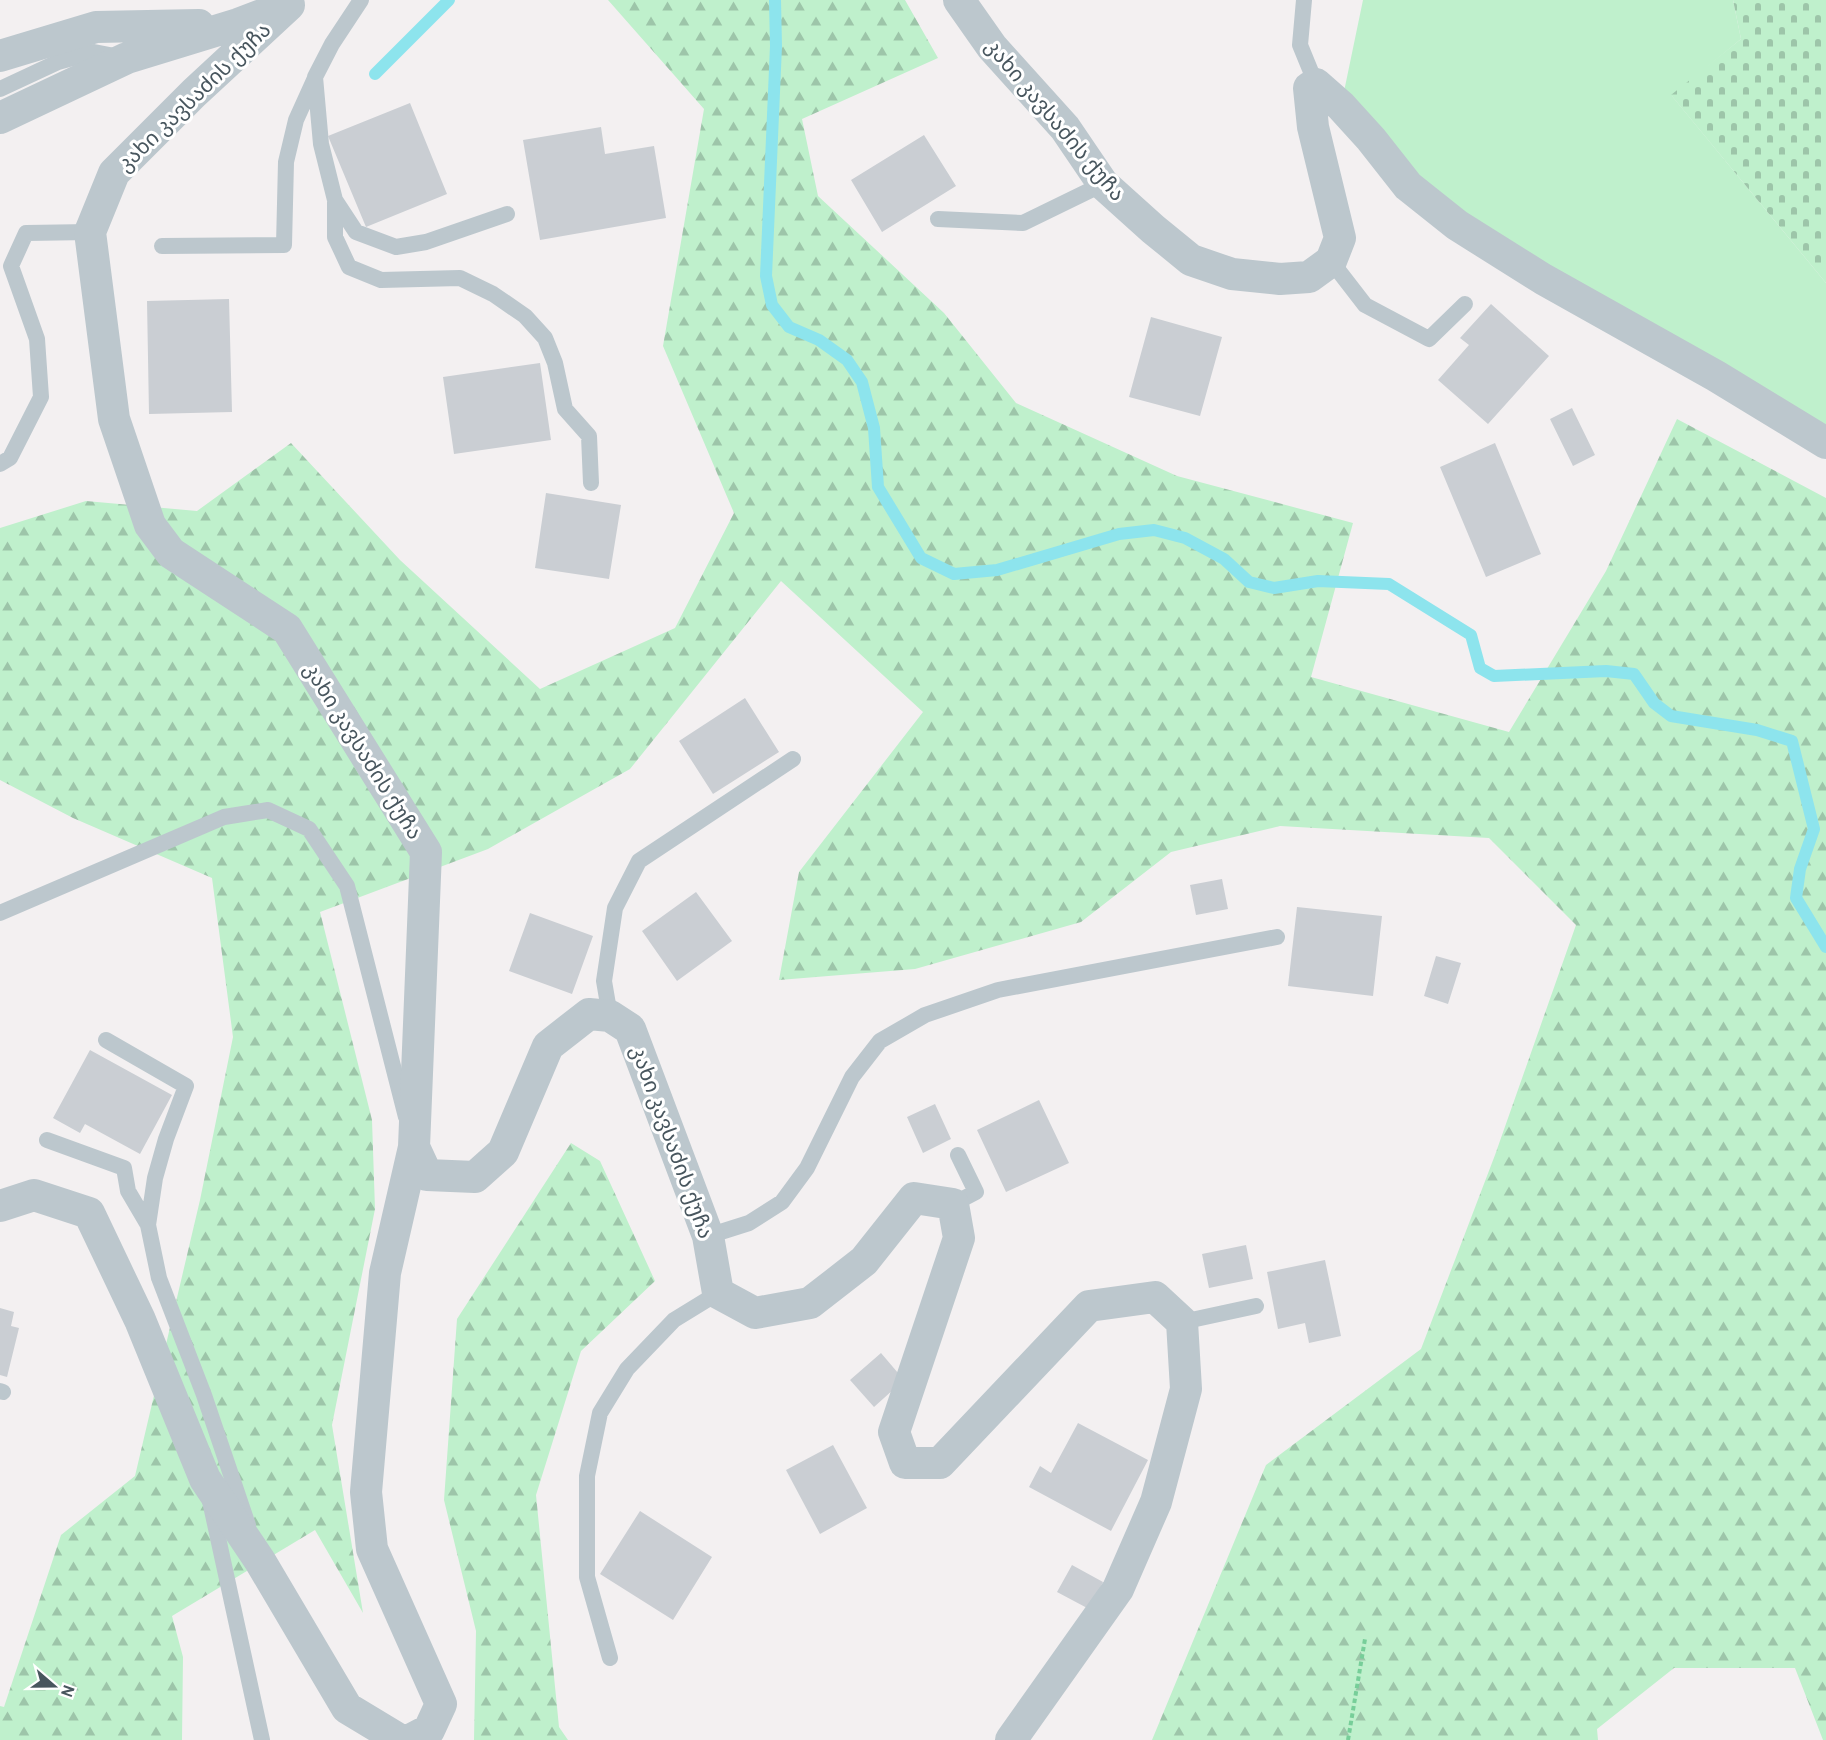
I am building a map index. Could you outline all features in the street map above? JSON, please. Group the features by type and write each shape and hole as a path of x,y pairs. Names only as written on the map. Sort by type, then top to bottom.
{"street":[{"name":"კახი კავსაძის ქუჩა","path":"959,0 993,47 1065,128 1103,184 1191,260 1232,274 1280,279 1309,277 1331,261"},
{"name":"კახი კავსაძის ქუჩა","path":"0,118 127,58 238,24 290,2"},
{"name":"კახი კავსაძის ქუჩა","path":"290,2 114,173 90,232 114,419 150,525 171,553 287,628 426,852 414,1147 427,1175 475,1177 503,1152 548,1046 589,1014 610,1016 630,1029 708,1236 717,1293"},
{"name":"კახი კავსაძის ქუჩა","path":"0,57 96,27 238,24"},
{"path":"1331,261 1340,238 1313,127 1310,88 1317,84 1371,139 1408,186 1456,225 1543,279 1716,376 1826,444"},
{"path":"410,1740 429,1730 441,1704 372,1549 366,1492 385,1273 414,1147"},
{"path":"0,1206 34,1194 89,1213 140,1320 205,1479 260,1560 347,1708 400,1740"},
{"path":"717,1293 755,1313 810,1303 864,1261 914,1198 953,1204 959,1238 894,1432 905,1463 939,1463 1089,1306 1155,1297 1182,1322 1186,1389 1156,1502 1118,1588 1011,1740"}],"lane":[{"path":"162,246 284,245 286,162 296,120 332,44 361,0"},
{"path":"1304,0 1300,45 1317,84"},
{"path":"0,89 58,62 94,52 127,58"},
{"path":"315,77 321,144 335,200 335,237 349,267 381,280 460,278 493,294 525,316 545,338 555,363 565,409 588,436 591,483"},
{"path":"938,219 1023,223 1103,184"},
{"path":"335,200 356,232 396,247 426,242 507,214"},
{"path":"0,464 10,458 41,397 37,339 11,266 26,233 90,232"},
{"path":"1331,261 1365,305 1429,339 1465,304"},
{"path":"610,1016 604,981 615,908 639,861 793,759"},
{"path":"0,913 224,817 268,810 309,829 347,886 414,1147"},
{"path":"708,1236 749,1223 782,1202 807,1168 852,1077 880,1041 925,1015 998,990 1277,937"},
{"path":"106,1040 186,1086 160,1159 148,1225"},
{"path":"47,1140 124,1168 128,1191 148,1225 159,1278 204,1395 260,1560"},
{"path":"953,1204 976,1192 958,1155"},
{"path":"610,1658 588,1577 587,1476 600,1413 627,1369 674,1320 717,1293"},
{"path":"1182,1322 1256,1306"},
{"path":"205,1479 262,1740"}],"path":[{"path":"1348,1740 1365,1639"}],"green space":[{"path":"608,0 905,0 938,58 802,119 818,196 944,313 1016,403 1177,476 1353,523 1311,677 1509,732 1606,571 1677,419 1826,498 1826,1740 1823,1740 1795,1668 1674,1668 1597,1729 1598,1740 1152,1740 1266,1465 1421,1349 1495,1155 1576,925 1489,838 1280,826 1171,852 1081,922 915,969 779,980 799,872 923,712 781,581 630,769 488,849 320,912 372,1120 375,1209 332,1425 363,1613 315,1530 172,1616 183,1657 182,1740 0,1740 0,1706 4,1707 61,1535 135,1476 200,1200 233,1037 212,878 73,818 0,780 0,528 86,501 197,511 291,443 400,560 540,689 675,628 734,513 663,346 704,109"},
{"path":"1363,0 1733,0 1741,39 1672,96 1826,283 1826,443 1457,225 1341,106"},
{"path":"1733,0 1826,0 1826,283 1671,95 1741,39"},
{"path":"571,1143 600,1161 655,1281 581,1351 536,1495 559,1727 568,1740 474,1740 476,1631 444,1500 457,1319"}],"building":[{"path":"410,103 447,194 366,227 328,136"},
{"path":"601,127 605,154 654,146 666,218 540,240 523,140"},
{"path":"924,135 956,186 882,232 851,180"},
{"path":"229,299 232,412 149,414 147,301"},
{"path":"1491,304 1549,356 1488,424 1438,380 1469,345 1460,338"},
{"path":"1151,317 1222,337 1200,416 1129,397"},
{"path":"540,363 551,440 454,454 443,377"},
{"path":"1572,408 1595,455 1573,466 1550,419"},
{"path":"1495,443 1541,554 1486,577 1440,467"},
{"path":"546,493 621,505 609,579 535,568"},
{"path":"745,698 779,752 713,794 679,741"},
{"path":"1222,879 1228,909 1196,915 1190,885"},
{"path":"696,892 732,941 677,981 642,931"},
{"path":"1297,907 1382,916 1373,996 1288,986"},
{"path":"530,913 593,936 572,994 509,971"},
{"path":"1436,956 1461,963 1448,1004 1424,996"},
{"path":"90,1050 172,1095 140,1154 85,1124 80,1133 53,1118"},
{"path":"1039,1100 1069,1163 1006,1192 977,1130"},
{"path":"935,1104 951,1139 923,1153 907,1117"},
{"path":"1246,1245 1253,1279 1209,1288 1202,1254"},
{"path":"1325,1260 1341,1336 1309,1343 1305,1323 1278,1329 1267,1272"},
{"path":"0,1308 14,1312 11,1326 19,1328 7,1377 0,1375"},
{"path":"881,1353 904,1380 874,1407 850,1380"},
{"path":"1078,1423 1148,1460 1111,1531 1029,1487 1040,1466 1051,1473"},
{"path":"833,1445 867,1508 820,1534 786,1470"},
{"path":"640,1511 712,1557 673,1620 600,1574"},
{"path":"1072,1565 1103,1582 1089,1609 1057,1592"}],"waterway":[{"path":"375,74 449,0"},
{"path":"775,0 776,46 766,276 772,305 789,327 819,340 847,360 862,382 874,428 878,487 921,558 954,574 997,570 1119,534 1154,530 1185,538 1224,559 1249,582 1274,588 1318,581 1389,584 1471,635 1480,668 1494,676 1606,671 1634,674 1654,703 1671,716 1757,730 1792,741 1814,829 1800,869 1796,898 1826,947"}]}
